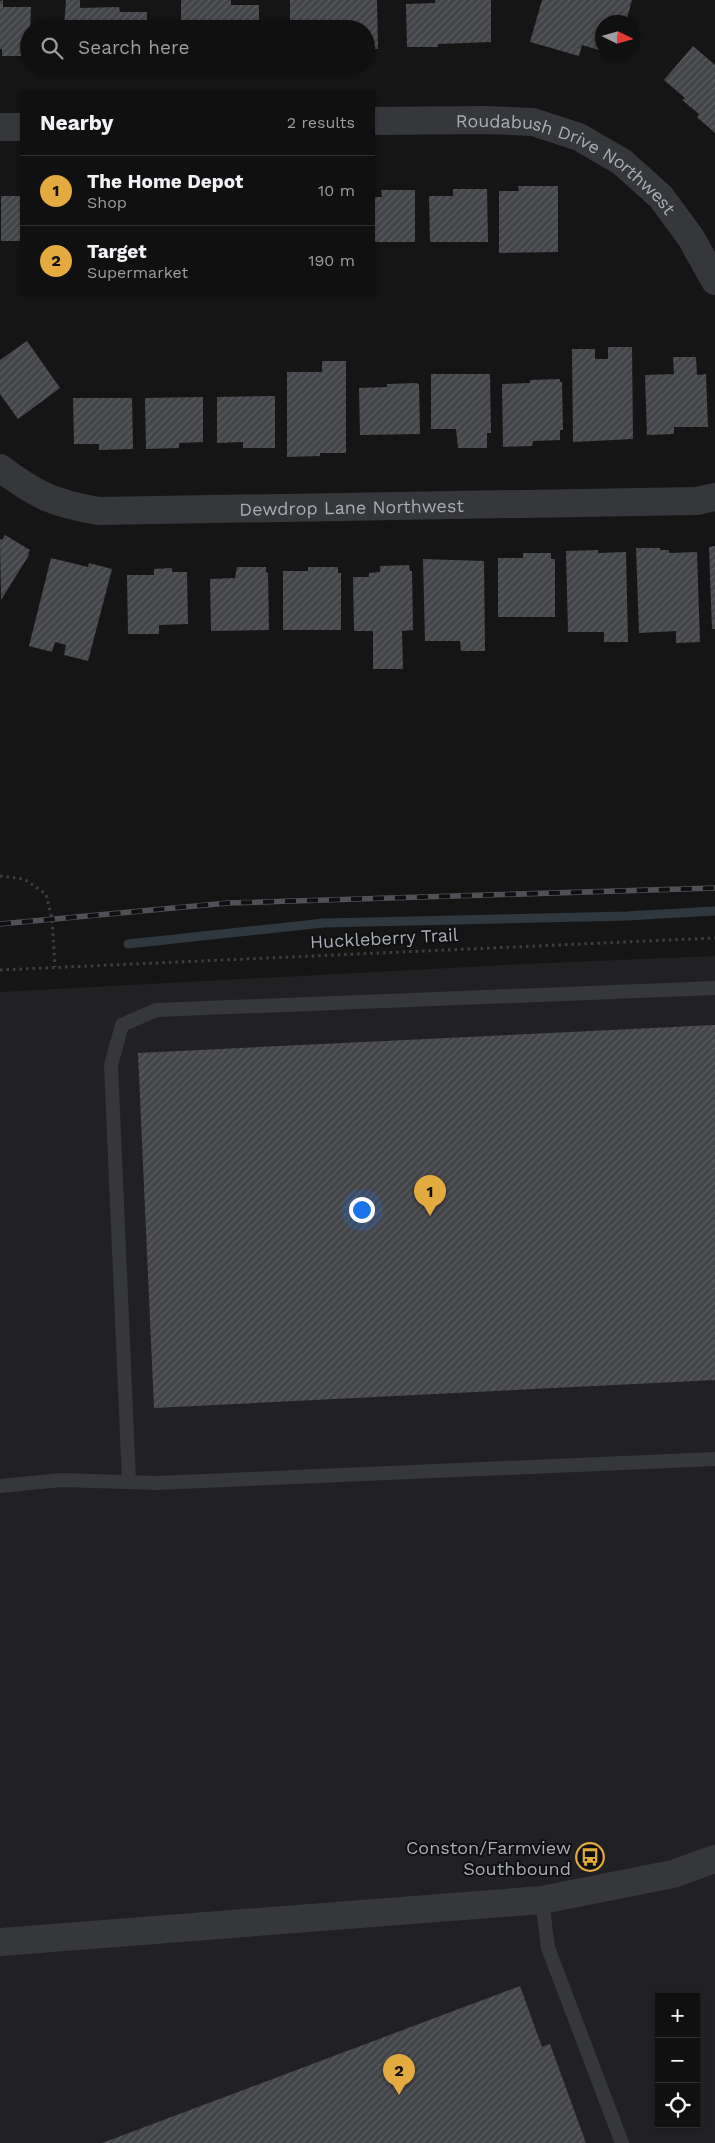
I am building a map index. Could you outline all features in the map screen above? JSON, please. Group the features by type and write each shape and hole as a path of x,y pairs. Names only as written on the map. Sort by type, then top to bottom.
{"street":[{"name":"Roudabush Drive Northwest","path":"375,122 485,120 533,122 578,137 622,162 661,197 691,238 715,281"},
{"path":"0,127 20,126"},
{"name":"Dewdrop Lane Northwest","path":"0,468 37,494 66,505 98,510 138,511 698,501 715,498"},
{"path":"0,1942 542,1900 673,1874 715,1859"}],"lane":[{"path":"129,1482 111,1065 122,1024 156,1010 715,988"},
{"path":"0,1486 62,1480 156,1483 715,1459"},
{"path":"542,1900 548,1948 622,2143"}],"path":[{"path":"0,876 24,878 46,894 52,919 55,967"},
{"name":"Huckleberry Trail","path":"0,970 715,938"}],"shaded area":[{"path":"715,956 715,2143 0,2143 0,992 523,964"}],"building":[{"path":"3,0 3,7 31,7 30,20 20,20 20,56 2,56 2,49 0,49 0,1"},
{"path":"66,0 80,0 80,8 119,7 120,12 147,12 147,20 65,20"},
{"path":"181,0 231,0 231,5 259,5 259,20 181,20"},
{"path":"290,0 377,0 378,49 375,49 375,20 290,20"},
{"path":"435,0 491,0 491,42 438,44 438,47 407,47 406,4 435,3"},
{"path":"542,0 632,0 628,15 595,15 595,49 582,45 579,56 530,42"},
{"path":"693,46 715,65 715,133 697,117 699,114 682,100 685,98 664,80"},
{"path":"518,186 558,186 558,252 499,253 499,191 519,191"},
{"path":"453,189 487,189 488,242 430,242 429,196 453,196"},
{"path":"381,190 415,190 415,242 375,242 375,197 382,197"},
{"path":"1,196 20,196 20,241 1,241"},
{"path":"27,341 60,388 18,419 0,394 0,360"},
{"path":"608,347 632,347 633,439 573,442 572,349 595,349 595,359 608,359"},
{"path":"673,357 696,357 697,375 706,374 708,427 674,427 674,434 647,435 645,375 674,374"},
{"path":"322,361 346,361 346,453 320,453 320,456 287,457 287,372 322,372"},
{"path":"431,374 490,374 491,433 487,433 487,448 458,448 456,429 431,429"},
{"path":"560,379 560,382 562,382 563,430 560,430 560,440 533,441 532,446 503,447 502,384 530,383 530,380"},
{"path":"417,383 419,385 420,434 360,435 359,388 387,387 387,384"},
{"path":"275,396 275,448 243,448 243,442 217,443 217,397"},
{"path":"203,397 203,442 179,443 179,448 146,449 145,398"},
{"path":"73,398 132,398 133,449 99,450 99,444 74,444"},
{"path":"5,535 30,550 29,555 1,600 0,539 2,540"},
{"path":"715,546 715,629 712,629 709,547"},
{"path":"636,548 660,548 660,550 669,550 669,553 697,552 700,642 676,643 676,631 639,633"},
{"path":"598,550 598,553 626,552 628,642 604,642 604,632 568,632 566,551"},
{"path":"523,553 551,553 551,559 555,559 555,617 498,617 498,558 523,558"},
{"path":"51,558 88,567 89,563 112,569 88,661 64,655 66,645 55,642 52,652 29,646"},
{"path":"423,559 484,561 485,651 461,651 460,641 425,641"},
{"path":"409,565 410,571 412,571 413,630 402,631 403,669 373,669 373,631 354,631 353,577 369,577 369,573 380,572 380,566"},
{"path":"237,567 266,567 266,572 268,573 269,630 211,631 210,579 235,578"},
{"path":"308,567 338,567 338,573 341,573 341,630 283,630 283,571 308,571"},
{"path":"172,568 172,572 187,572 188,624 159,625 159,634 128,634 127,575 154,575 154,569"},
{"path":"715,1025 715,1380 154,1408 138,1053"},
{"path":"520,1986 542,2047 550,2044 586,2143 102,2143"}],"waterway":[{"path":"128,944 324,923 627,916 715,911"}],"railway":[{"path":"0,924 228,903 715,888"}],"place":[{"name":"The Home Depot","path":"430,1216"},
{"name":"Conston/Farmview Southbound","path":"590,1857"},
{"name":"Target","path":"399,2095"}]}
